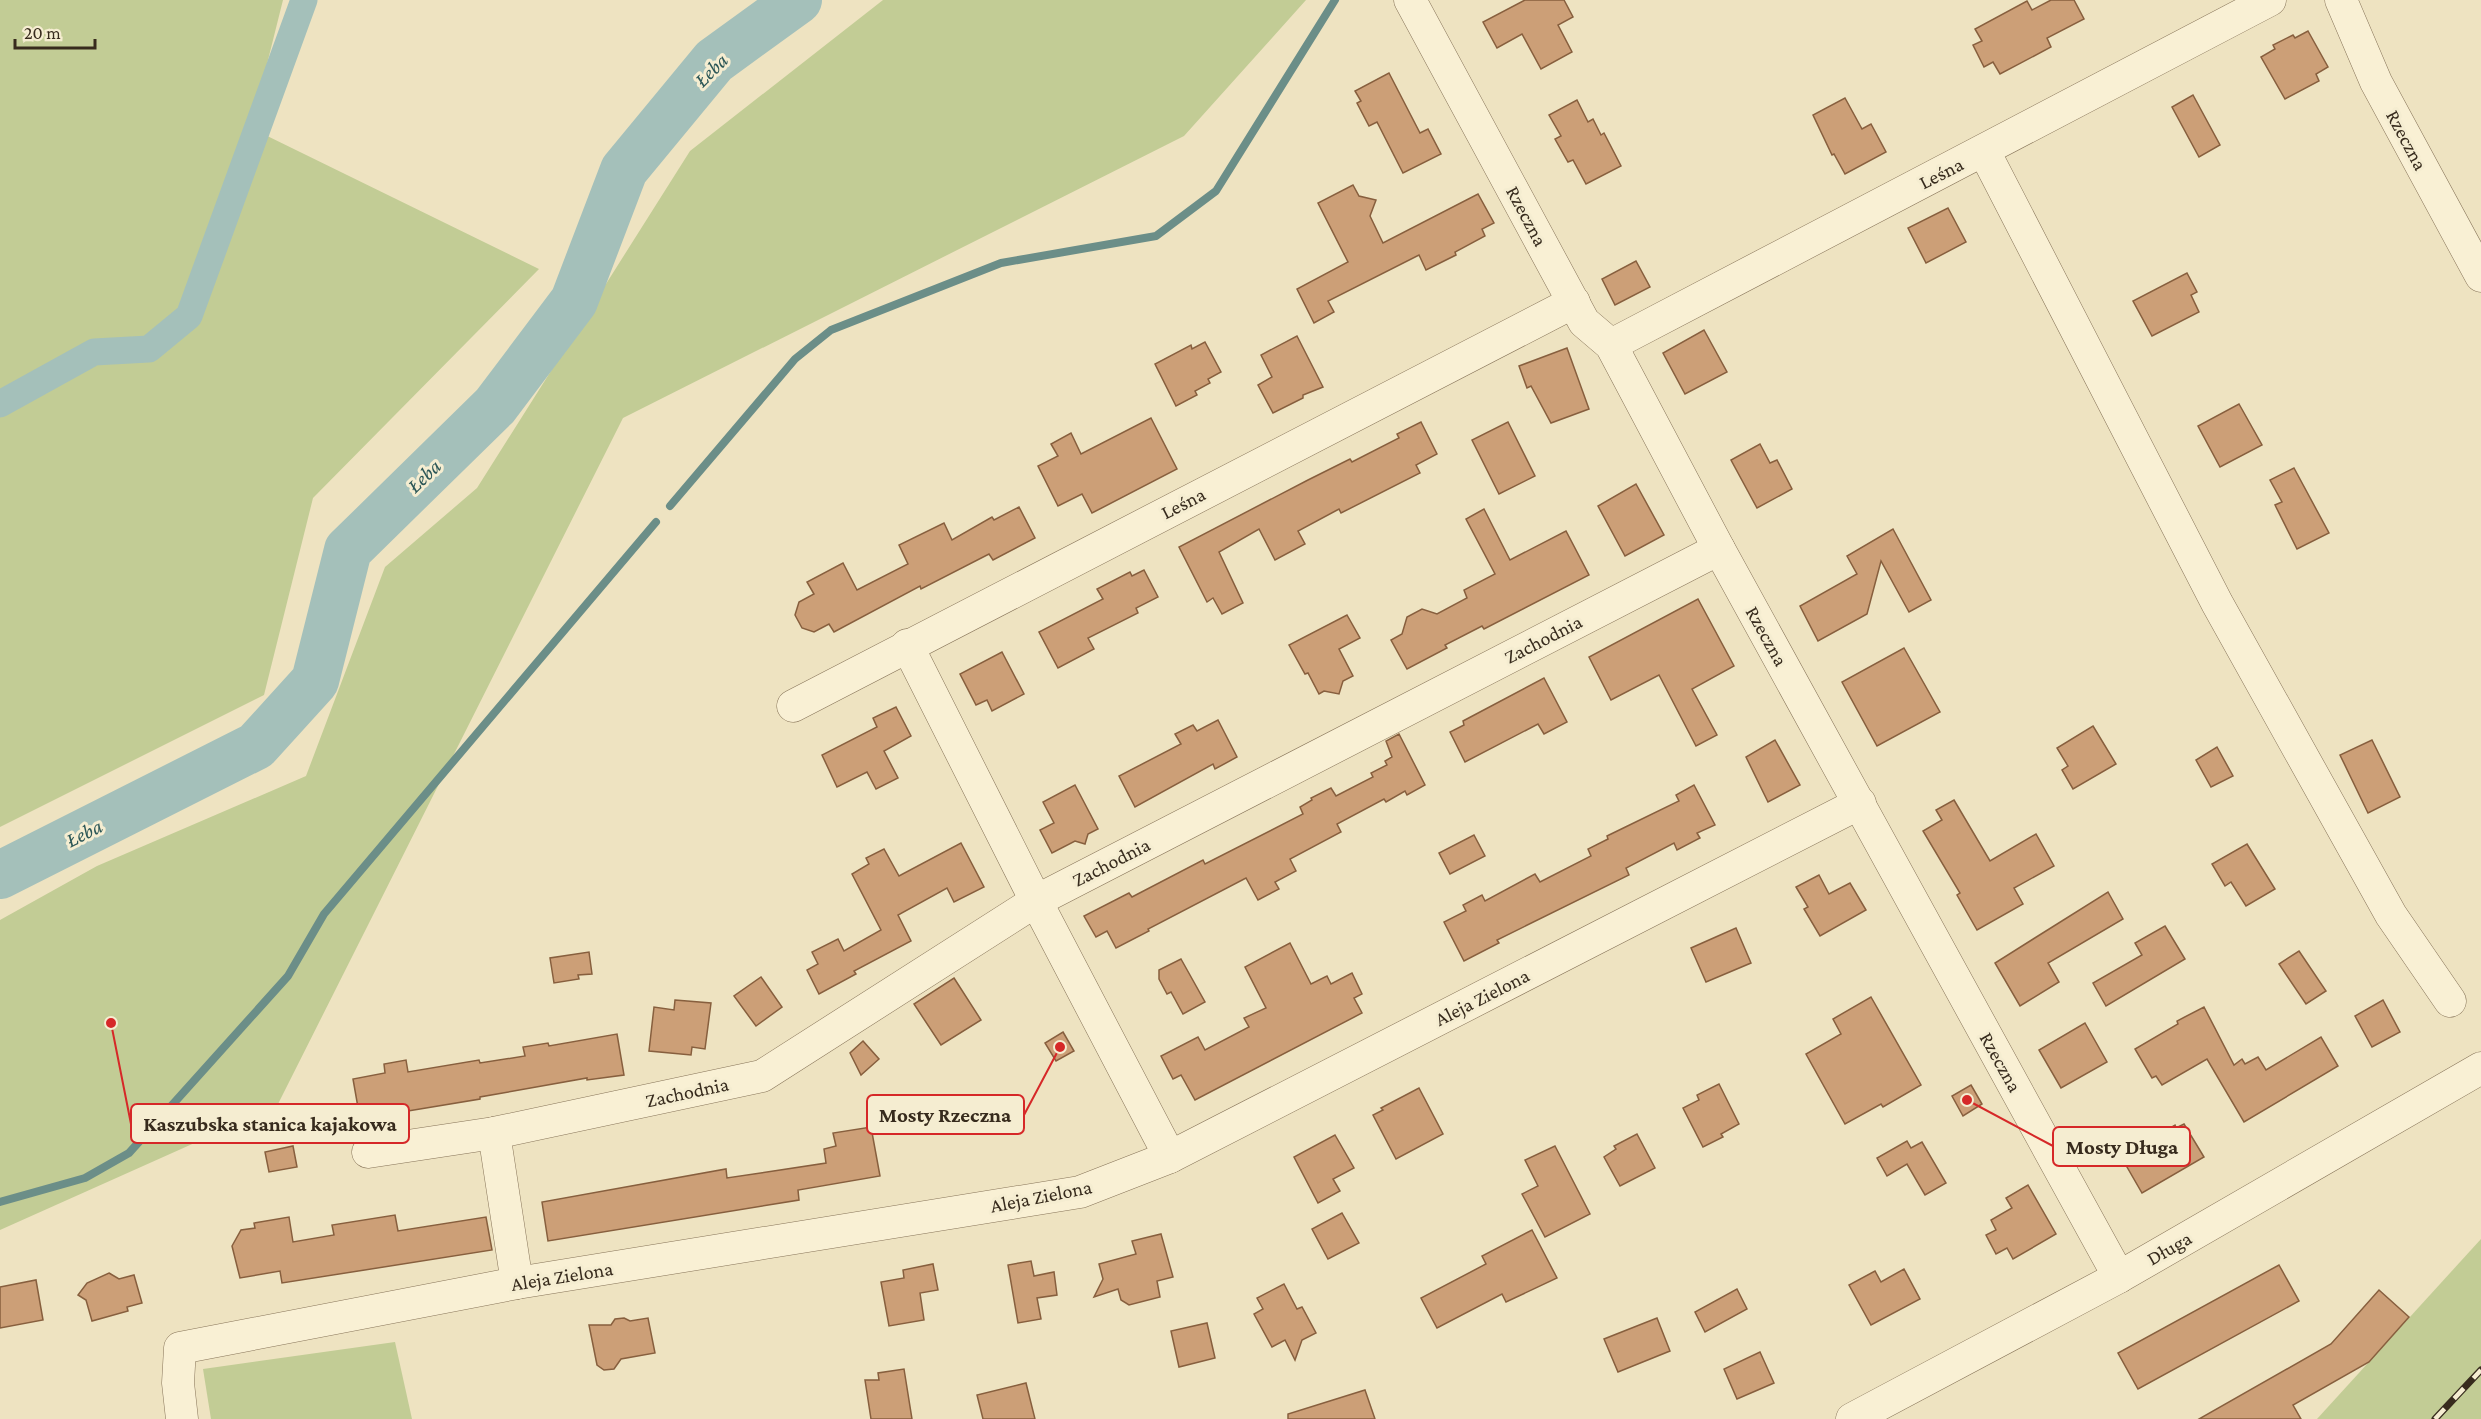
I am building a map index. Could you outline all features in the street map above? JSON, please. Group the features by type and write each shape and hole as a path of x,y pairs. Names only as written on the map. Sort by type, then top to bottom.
{"street":[{"name":"Rzeczna","path":"1410,0 1584,322 1611,345 1719,549 2119,1277"},
{"name":"Leśna","path":"1611,345 2270,0"},
{"name":"Rzeczna","path":"2341,0 2376,82 2481,276"},
{"path":"1984,151 2228,624 2391,915 2450,1001"},
{"name":"Leśna","path":"793,706 907,645 1574,302"},
{"name":"Zachodnia","path":"369,1152 494,1133 762,1076 1036,901 1719,549"},
{"path":"907,645 1036,901 1170,1157"},
{"name":"Aleja Zielona","path":"182,1419 178,1383 180,1348 517,1283 1080,1192 1170,1157 1860,803"},
{"name":"Długa","path":"1852,1419 2119,1277 2481,1068"},
{"path":"494,1133 517,1283"}],"green space":[{"path":"0,0 283,0 251,128 539,269 313,498 264,695 0,827"},
{"path":"883,0 1306,0 1184,136 623,418 277,1106 0,1230 0,920 97,866 306,776 385,567 477,488 690,151"},
{"path":"2481,1239 2481,1419 2317,1419"},
{"path":"395,1342 412,1419 211,1419 203,1369"}],"building":[{"path":"1525,0 1564,0 1573,17 1558,25 1572,52 1541,69 1522,34 1497,48 1483,22"},
{"path":"2051,0 2074,0 2084,19 2047,38 2051,47 2000,74 1993,62 1984,67 1973,45 1982,41 1975,29 2027,1 2032,10"},
{"path":"2308,31 2328,67 2316,74 2319,81 2285,99 2261,57 2275,49 2273,45 2293,35 2295,38"},
{"path":"1389,73 1420,133 1428,129 1441,154 1403,173 1377,122 1369,126 1357,103 1361,101 1355,91"},
{"path":"2193,95 2220,145 2199,157 2172,107"},
{"path":"1845,98 1862,129 1871,124 1886,152 1845,174 1834,154 1832,155 1813,115"},
{"path":"1577,100 1588,122 1593,119 1601,135 1604,133 1621,166 1586,184 1573,160 1568,162 1555,139 1561,136 1549,115"},
{"path":"1353,185 1359,196 1376,200 1370,216 1383,243 1478,194 1494,223 1482,229 1485,236 1455,252 1456,255 1426,270 1419,255 1328,301 1334,312 1314,323 1297,289 1348,262 1318,203"},
{"path":"1948,208 1966,242 1926,263 1908,228"},
{"path":"1636,261 1650,287 1615,305 1602,279"},
{"path":"2187,273 2197,292 2191,295 2199,312 2152,336 2133,301"},
{"path":"1704,330 1727,372 1685,394 1663,353"},
{"path":"1297,336 1323,387 1303,395 1303,398 1273,413 1258,385 1272,377 1261,355"},
{"path":"1205,342 1221,372 1208,379 1210,383 1195,391 1197,395 1176,406 1155,364 1191,345 1192,349"},
{"path":"1567,348 1589,409 1551,423 1531,386 1527,388 1519,366"},
{"path":"2239,404 2262,445 2220,467 2198,426"},
{"path":"1151,418 1177,469 1092,513 1082,494 1058,506 1038,466 1058,456 1051,444 1071,433 1081,454"},
{"path":"1421,422 1437,454 1416,465 1420,473 1341,513 1339,509 1298,531 1305,544 1275,560 1259,529 1219,552 1243,603 1222,614 1213,598 1207,602 1179,547 1350,459 1352,462 1399,438 1397,434"},
{"path":"1508,422 1535,476 1499,494 1472,440"},
{"path":"1760,444 1770,463 1777,460 1792,489 1757,508 1731,460"},
{"path":"2294,468 2329,533 2297,549 2275,505 2282,502 2270,480"},
{"path":"1636,484 1664,535 1625,556 1598,506"},
{"path":"1019,507 1035,538 993,560 989,554 921,589 920,586 834,632 829,624 814,632 802,628 795,615 799,602 814,594 807,582 843,563 857,590 908,564 899,545 944,523 952,540 992,517 994,520"},
{"path":"1484,509 1510,560 1566,531 1589,575 1484,629 1482,626 1445,645 1447,648 1407,669 1391,640 1402,634 1407,617 1422,609 1437,614 1467,598 1464,590 1495,574 1466,519"},
{"path":"1893,529 1931,600 1909,612 1881,561 1867,614 1818,641 1800,606 1857,574 1847,556"},
{"path":"1144,570 1158,597 1136,608 1138,613 1088,638 1094,649 1058,668 1039,632 1103,599 1097,589 1130,572 1132,576"},
{"path":"1698,599 1734,666 1692,689 1717,735 1696,746 1659,675 1611,700 1589,657"},
{"path":"1347,615 1360,638 1339,649 1353,676 1343,681 1339,694 1324,691 1319,694 1289,645"},
{"path":"1904,648 1940,712 1877,746 1842,682"},
{"path":"1002,652 1024,694 992,711 987,700 976,705 960,674"},
{"path":"1544,678 1567,722 1544,734 1538,724 1465,762 1450,732 1464,725 1463,721"},
{"path":"896,707 911,736 884,751 898,778 876,789 867,772 837,787 822,755 877,727 873,718"},
{"path":"1218,720 1237,757 1215,769 1213,764 1135,807 1119,776 1181,744 1175,734 1193,725 1197,731"},
{"path":"2093,726 2116,764 2073,789 2062,770 2068,766 2057,748"},
{"path":"1399,734 1425,785 1407,795 1405,791 1386,802 1384,799 1337,824 1341,832 1290,859 1296,871 1275,882 1279,889 1258,900 1246,878 1116,948 1107,931 1096,937 1084,916 1129,893 1132,897 1203,860 1205,864 1303,814 1300,807 1312,800 1311,798 1331,788 1336,796 1373,777 1371,773 1387,765 1385,761 1392,757 1386,741"},
{"path":"1775,740 1800,785 1768,802 1746,757"},
{"path":"2372,740 2400,797 2368,813 2340,755"},
{"path":"2217,747 2233,776 2211,787 2196,760"},
{"path":"1075,785 1098,829 1088,834 1085,844 1075,841 1052,853 1040,830 1054,823 1043,802"},
{"path":"1694,785 1715,825 1697,833 1700,838 1677,850 1674,843 1626,868 1629,875 1497,940 1499,943 1464,961 1444,922 1466,911 1463,905 1482,895 1485,901 1535,874 1540,882 1591,856 1588,849 1608,839 1607,836 1679,801 1676,795"},
{"path":"1954,800 1990,861 2036,834 2054,866 2014,888 2023,904 1977,930 1957,895 1960,893 1923,831 1942,820 1936,810"},
{"path":"1474,835 1485,856 1450,874 1439,853"},
{"path":"961,843 984,887 954,902 947,888 898,915 911,941 854,971 856,974 819,994 807,970 818,964 812,952 838,939 844,951 881,930 852,874 869,864 866,858 884,849 899,876"},
{"path":"2247,844 2275,889 2246,906 2231,882 2225,886 2212,864"},
{"path":"1819,875 1829,894 1850,883 1866,910 1820,936 1804,909 1808,907 1796,887"},
{"path":"2108,892 2123,919 2048,963 2059,982 2020,1006 1995,963"},
{"path":"2165,926 2185,959 2106,1006 2093,983 2142,955 2135,943"},
{"path":"1736,928 1751,963 1706,982 1691,948"},
{"path":"1290,943 1311,984 1327,976 1331,984 1352,973 1362,994 1354,998 1362,1013 1195,1100 1181,1075 1173,1079 1161,1056 1198,1037 1205,1050 1249,1027 1244,1018 1266,1008 1245,967"},
{"path":"2299,951 2326,991 2306,1004 2279,964"},
{"path":"589,952 592,974 578,975 579,979 554,983 550,958"},
{"path":"1181,959 1205,1002 1183,1014 1171,992 1167,994 1159,979 1159,970"},
{"path":"761,977 782,1007 756,1026 734,996"},
{"path":"954,978 981,1020 941,1045 914,1004"},
{"path":"1871,997 1921,1085 1883,1107 1881,1104 1845,1124 1806,1054 1841,1034 1833,1019"},
{"path":"675,1000 711,1003 705,1049 692,1047 691,1055 649,1051 654,1007 674,1010"},
{"path":"2383,1000 2400,1032 2372,1047 2355,1016"},
{"path":"2204,1007 2234,1065 2242,1059 2245,1064 2258,1057 2266,1070 2321,1037 2338,1066 2244,1122 2207,1059 2162,1085 2156,1076 2152,1078 2135,1049 2178,1024 2177,1021"},
{"path":"2085,1023 2107,1062 2061,1088 2039,1050"},
{"path":"1063,1032 1074,1051 1056,1061 1045,1043"},
{"path":"617,1034 624,1075 587,1080 587,1078 360,1119 353,1079 385,1073 384,1064 406,1060 408,1072 479,1060 480,1063 525,1056 523,1047 548,1043 549,1046"},
{"path":"863,1041 879,1059 861,1075 850,1053"},
{"path":"1719,1084 1739,1124 1721,1134 1723,1137 1703,1147 1683,1108 1699,1100 1697,1095"},
{"path":"1971,1085 1982,1104 1963,1116 1952,1096"},
{"path":"1419,1088 1443,1134 1396,1159 1373,1115 1383,1110 1381,1108"},
{"path":"2184,1124 2204,1157 2142,1193 2123,1160 2131,1156 2129,1152 2175,1125 2176,1128"},
{"path":"871,1127 880,1176 798,1190 799,1200 548,1241 542,1202 726,1169 727,1178 826,1163 824,1149 836,1146 833,1133"},
{"path":"1637,1134 1655,1168 1620,1186 1604,1157 1616,1149 1614,1146"},
{"path":"1335,1135 1354,1168 1333,1179 1340,1191 1318,1203 1294,1157"},
{"path":"1907,1141 1911,1148 1922,1142 1946,1183 1925,1195 1907,1164 1887,1176 1877,1158"},
{"path":"293,1146 297,1167 269,1172 265,1152"},
{"path":"1555,1146 1590,1214 1545,1237 1522,1194 1538,1186 1525,1160"},
{"path":"2028,1185 2056,1234 2013,1259 2007,1248 1996,1254 1986,1235 1996,1230 1991,1220 2012,1208 2006,1198"},
{"path":"1342,1213 1359,1243 1328,1259 1312,1229"},
{"path":"395,1215 398,1231 486,1217 492,1250 282,1283 280,1271 240,1278 232,1246 241,1230 255,1228 254,1223 289,1217 293,1242 334,1235 332,1225"},
{"path":"1532,1230 1557,1278 1506,1302 1502,1294 1437,1328 1421,1298 1486,1264 1482,1256"},
{"path":"1161,1234 1173,1277 1157,1281 1160,1297 1129,1305 1121,1300 1118,1289 1094,1297 1103,1279 1099,1264 1136,1254 1132,1241"},
{"path":"1031,1261 1034,1276 1054,1272 1057,1295 1037,1298 1041,1319 1018,1323 1008,1265"},
{"path":"933,1264 938,1290 920,1293 924,1320 889,1326 881,1282 904,1278 903,1270"},
{"path":"2279,1265 2299,1301 2138,1389 2118,1353"},
{"path":"1904,1269 1920,1299 1871,1325 1849,1285 1875,1271 1881,1282"},
{"path":"109,1273 119,1279 134,1275 142,1303 127,1307 128,1311 92,1321 86,1300 78,1295 87,1283"},
{"path":"36,1280 43,1320 0,1328 0,1287"},
{"path":"1284,1284 1297,1309 1302,1307 1316,1333 1302,1340 1295,1360 1285,1340 1272,1347 1254,1314 1263,1309 1257,1298"},
{"path":"1737,1289 1747,1309 1705,1332 1695,1312"},
{"path":"2379,1290 2409,1317 2369,1362 2293,1405 2301,1419 2199,1419 2331,1344"},
{"path":"624,1318 630,1321 648,1318 655,1353 621,1359 614,1369 604,1370 597,1365 589,1325 611,1325 615,1319"},
{"path":"1657,1318 1670,1351 1618,1372 1604,1339"},
{"path":"1207,1323 1215,1358 1179,1367 1171,1331"},
{"path":"1760,1352 1774,1383 1737,1399 1724,1369"},
{"path":"904,1369 912,1419 871,1419 865,1380 879,1380 878,1373"},
{"path":"1026,1383 1035,1419 983,1419 977,1395"},
{"path":"1365,1390 1375,1419 1288,1419 1288,1414"}],"waterway":[{"path":"0,404 94,352 149,349 189,316 304,0"},
{"name":"Łeba","path":"0,875 256,746 315,681 348,550 495,406 574,301 624,170 714,61 798,0"},
{"path":"670,506 795,359 831,330 1001,263 1156,236 1216,191 1335,0"},
{"path":"0,1202 85,1178 129,1153 288,976 324,914 656,522"}],"railway":[{"path":"2435,1419 2481,1370"}],"place":[{"name":"Kaszubska stanica kajakowa","path":"111,1023"},
{"name":"Mosty Rzeczna","path":"1060,1047"},
{"name":"Mosty Długa","path":"1967,1100"}]}
